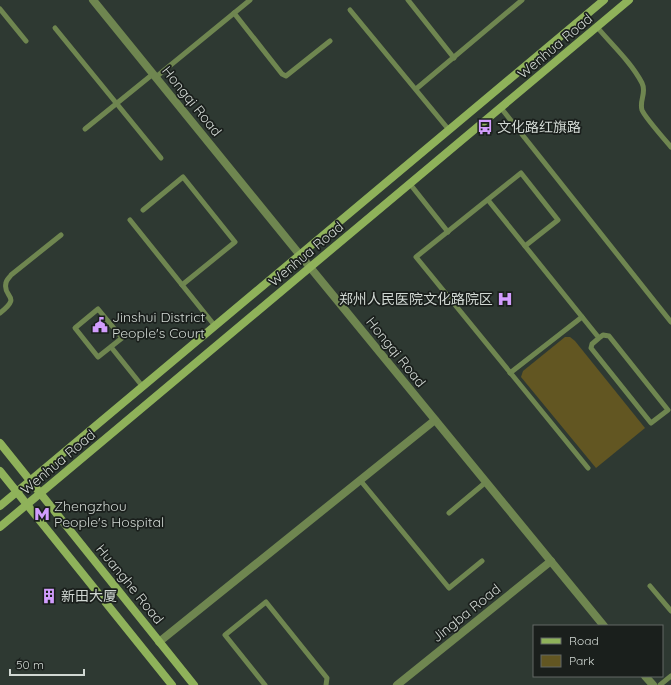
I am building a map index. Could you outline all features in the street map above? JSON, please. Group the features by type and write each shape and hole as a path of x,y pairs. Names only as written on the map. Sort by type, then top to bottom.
{"main road":[{"name":"Wenhua Road","path":"0,506 604,0"},
{"name":"Wenhua Road","path":"0,527 629,0"},
{"name":"Huanghe Road","path":"0,444 194,685"},
{"path":"0,471 172,685"}],"street":[{"name":"Hongqi Road","path":"94,0 300,255 603,625"},
{"path":"159,642 435,420"},
{"name":"Jingba Road","path":"397,685 551,561"},
{"path":"646,677 653,685"}],"lane":[{"path":"85,129 116,103 250,0"},
{"path":"408,0 454,58"},
{"path":"416,89 522,0"},
{"path":"0,9 26,41"},
{"path":"350,10 449,130"},
{"path":"234,13 282,74 286,76 330,41"},
{"path":"597,27 637,74 643,85 645,93 642,100 642,111 671,147"},
{"path":"55,28 161,158"},
{"path":"501,108 671,322"},
{"path":"525,246 558,220 521,173 416,257 588,468"},
{"path":"143,210 184,177 235,242 182,285"},
{"path":"410,184 448,232"},
{"path":"488,200 599,338"},
{"path":"130,220 215,326"},
{"path":"0,313 9,306 11,301 6,289 6,282 11,275 61,235"},
{"path":"98,309 122,338 111,347 98,357 75,328 98,309"},
{"path":"510,374 582,317"},
{"path":"603,335 609,336 668,410 651,423 591,348 592,344 599,338 603,335"},
{"path":"111,347 143,387"},
{"path":"360,480 449,588 482,561"},
{"path":"449,513 486,482"},
{"path":"650,586 671,611"},
{"path":"265,685 225,635 266,602 327,678 326,685"},
{"path":"660,685 671,676"}],"green space":[{"path":"565,337 570,337 575,341 645,428 596,468 521,377 523,371"}],"place":[{"name":"文化路红旗路","path":"485,127"},
{"name":"郑州人民医院文化路院区","path":"505,299"},
{"name":"Jinshui District People's Court","path":"100,325"},
{"name":"Zhengzhou People's Hospital","path":"42,514"},
{"name":"新田大厦","path":"49,596"}]}
